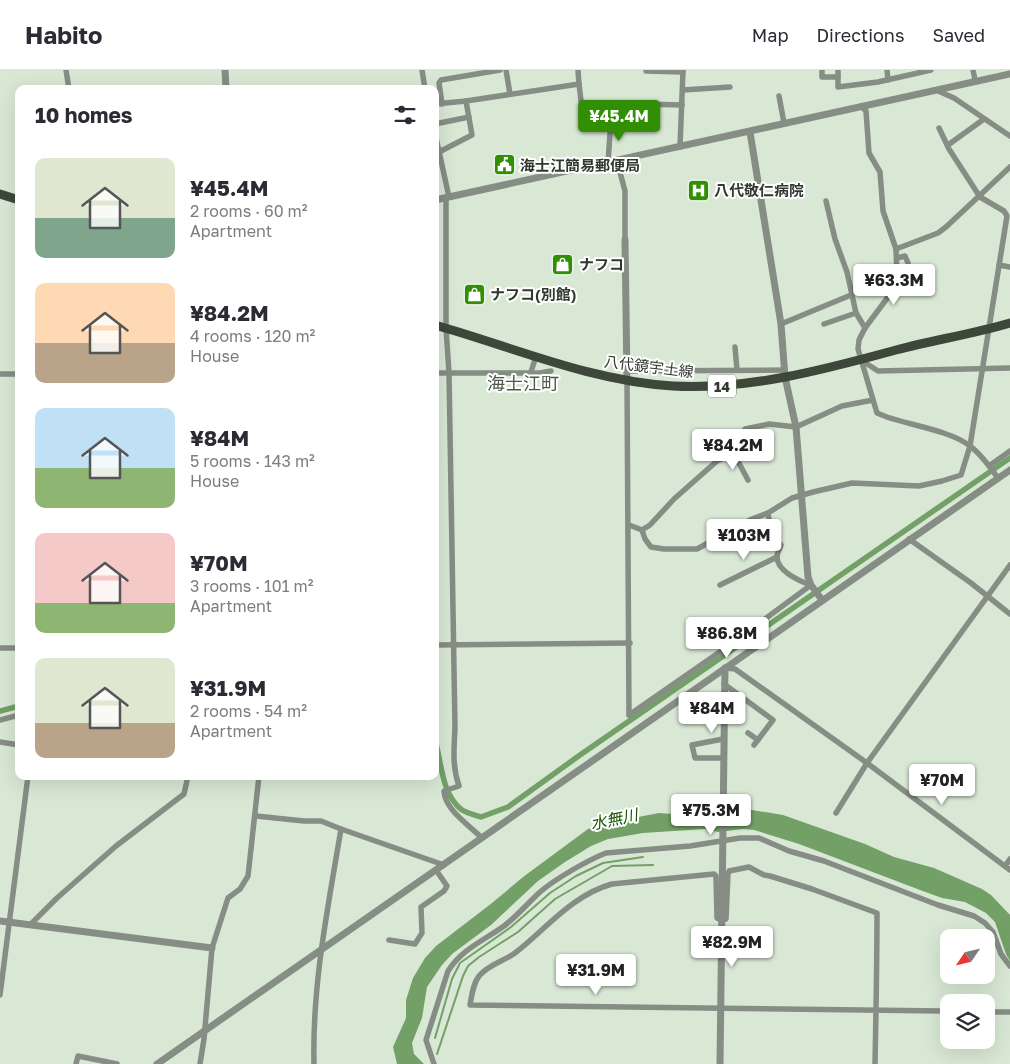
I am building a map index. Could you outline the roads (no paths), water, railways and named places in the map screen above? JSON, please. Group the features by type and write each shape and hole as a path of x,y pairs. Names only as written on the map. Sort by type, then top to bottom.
{"main road":[{"path":"0,194 15,199"},
{"name":"八代鏡宇土線","path":"439,326 568,367 626,375 672,386 725,386 785,373 861,360 1010,323"}],"street":[{"path":"66,70 68,85"},
{"path":"225,70 226,85"},
{"path":"422,70 424,85"},
{"path":"439,85 441,80 500,70"},
{"path":"506,70 510,94"},
{"path":"578,70 581,102"},
{"path":"822,70 820,79 838,77"},
{"path":"838,70 838,87 888,80 931,70"},
{"path":"887,70 888,80"},
{"path":"973,70 975,80"},
{"path":"646,71 683,71 680,147"},
{"path":"439,199 750,132 975,80 1010,74"},
{"path":"439,104 579,84"},
{"path":"683,90 730,88"},
{"path":"936,90 954,98 1010,136"},
{"path":"779,96 784,123"},
{"path":"439,151 472,134 466,101"},
{"path":"641,104 682,105"},
{"path":"861,106 866,111 870,153 880,172 883,211 896,249 897,275 894,288 865,328 859,340 858,349 877,413 956,438 970,446 990,466 998,478"},
{"path":"439,123 469,117"},
{"path":"608,163 611,119"},
{"path":"948,145 984,119"},
{"path":"642,530 645,539 651,546 664,549 697,549 752,519 768,513 792,498 852,484 910,486 942,481 962,475 970,446 1007,216 1004,210 980,197 939,128"},
{"path":"750,132 781,324 785,373 796,427 808,577 810,585 822,600"},
{"path":"617,161 625,191 630,643 629,715 724,649 810,585"},
{"path":"896,249 938,233 980,197 1010,167"},
{"path":"439,170 447,198 446,328 449,373 455,728 453,761 459,786 444,791 444,798 482,838"},
{"path":"826,200 835,239 847,272 856,313 865,328"},
{"path":"896,258 906,256 908,263"},
{"path":"999,265 1010,267"},
{"path":"781,324 851,296"},
{"path":"824,324 856,313"},
{"path":"735,347 737,370"},
{"path":"531,372 536,356"},
{"path":"861,360 878,371 1010,368"},
{"path":"626,375 737,370 785,373"},
{"path":"439,373 551,371"},
{"path":"0,374 15,374"},
{"path":"629,525 642,530 650,526 674,499 717,461 734,454 745,429 769,424 796,427 842,406 873,400"},
{"path":"990,466 1010,451"},
{"path":"734,454 748,480"},
{"path":"157,1064 1010,470"},
{"path":"768,513 769,530 781,545 777,557 781,568 800,581 810,585"},
{"path":"909,539 1010,614"},
{"path":"720,585 777,557"},
{"path":"836,813 867,763 1010,565"},
{"path":"439,645 630,643"},
{"path":"0,648 15,648"},
{"path":"725,668 735,669 867,763 1007,868 1010,860"},
{"path":"720,1064 725,668"},
{"path":"724,684 773,720 756,742 748,733"},
{"path":"0,720 15,716"},
{"path":"723,739 692,744 696,758 723,758"},
{"path":"0,742 15,744"},
{"path":"0,995 27,780"},
{"path":"30,925 57,898 116,846 184,794 187,780"},
{"path":"200,1064 212,948 228,898 240,889 248,876 259,780"},
{"path":"256,816 321,821 444,865"},
{"path":"314,1064 313,1037 321,950 340,829"},
{"path":"434,1064 426,1040 448,971 454,962 460,955 505,925 542,890 593,858 606,853 690,846 740,838 759,838 938,905 974,916 985,923 993,932 1001,954 1010,966"},
{"path":"722,920 726,919 728,874 730,870 749,867 764,875 812,889 877,913 875,1064"},
{"path":"389,940 415,944 422,933 421,907 444,891 447,886 436,870"},
{"path":"722,920 717,918 716,876 714,874 604,886 565,908 514,953 484,971 473,986 470,1005 721,1007 940,1012"},
{"path":"0,921 212,948"},
{"path":"722,940 756,942 768,948"},
{"path":"995,1012 1010,1012"},
{"path":"76,1064 78,1056 117,1064"}],"waterway":[{"path":"439,759 443,778 450,796 462,810 481,817 508,807 580,755 1010,458"},
{"path":"0,711 15,707"},
{"path":"435,1038 452,979 460,963 511,927 550,893 576,876 603,863 643,857"},
{"path":"437,1054 468,966 518,932 555,899 612,866 653,865"}],"place":[{"name":"海士江簡易郵便局","path":"504,165"},
{"name":"八代敬仁病院","path":"698,190"},
{"name":"ナフコ","path":"563,264"},
{"name":"ナフコ(別館)","path":"474,294"}],"district":[{"name":"海士江町","path":"523,383"}],"water label":[{"name":"水無川","path":"614,819"}]}
